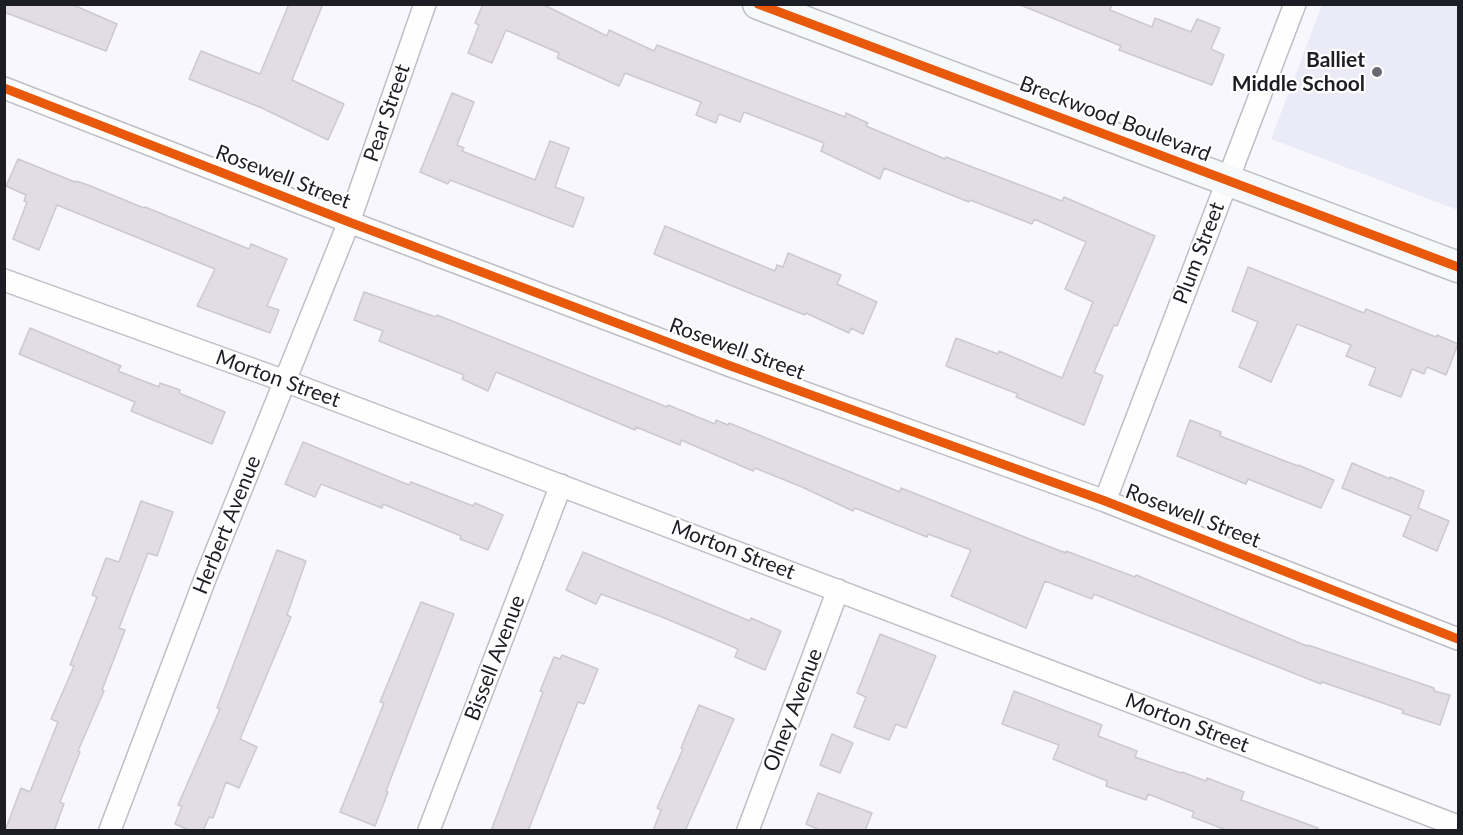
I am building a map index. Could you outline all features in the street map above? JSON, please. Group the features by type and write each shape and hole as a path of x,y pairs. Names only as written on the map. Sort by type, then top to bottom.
{"main road":[{"name":"Breckwood Boulevard","path":"758,4 1458,267"}],"street":[{"name":"Pear Street","path":"349,222 425,4"},
{"name":"Plum Street","path":"1105,501 1295,4"},
{"name":"Rosewell Street","path":"4,88 349,222 728,365 1105,501 1458,639"},
{"name":"Herbert Avenue","path":"110,831 205,579 349,222"},
{"name":"Morton Street","path":"4,280 286,381 1458,826"},
{"name":"Bissell Avenue","path":"429,831 561,485"},
{"name":"Olney Avenue","path":"748,831 838,590"}],"shaded area":[{"name":"Balliet Middle School","path":"1322,5 1458,5 1458,210 1271,139"}],"building":[{"path":"4,4 71,4 117,24 106,51 4,12"},
{"path":"289,4 323,4 292,80 344,104 328,140 262,108 189,79 201,51 260,74"},
{"path":"483,4 542,4 607,36 609,30 654,51 657,45 845,117 846,113 868,123 866,126 945,159 946,157 1062,201 1064,197 1155,236 1117,326 1114,325 1094,372 1103,376 1084,425 1016,397 1018,394 946,366 956,338 998,354 999,351 1062,378 1093,302 1065,289 1086,242 1034,219 1032,224 884,168 880,179 821,151 824,143 744,112 740,122 719,114 716,123 696,115 701,102 625,73 619,86 557,58 559,53 506,30 492,63 468,53 479,25 475,23"},
{"path":"1018,4 1112,4 1110,10 1152,27 1155,18 1191,32 1197,19 1220,28 1211,49 1224,55 1212,85 1119,50 1121,46"},
{"path":"452,93 474,102 457,145 464,148 462,151 535,180 550,141 569,148 555,187 584,198 573,227 450,180 448,184 420,172"},
{"path":"18,159 249,249 251,244 287,259 267,306 279,310 270,333 197,306 215,269 57,205 39,250 13,239 27,202 24,201 26,195 6,186"},
{"path":"665,226 775,271 777,265 783,267 788,253 841,275 837,284 877,302 863,334 851,328 849,333 806,313 805,315 654,254"},
{"path":"1248,267 1364,313 1366,309 1458,344 1446,375 1427,367 1424,374 1412,369 1401,397 1369,385 1376,368 1346,356 1351,345 1297,324 1271,382 1239,367 1258,322 1232,311"},
{"path":"364,292 436,317 437,315 667,407 668,405 715,424 716,420 728,425 729,423 900,492 901,488 1066,553 1066,551 1135,577 1136,575 1307,646 1434,688 1434,691 1450,695 1440,725 1322,682 1321,684 1094,594 1092,599 1045,581 1026,628 951,596 971,550 928,534 927,537 855,508 853,511 802,487 755,468 753,471 681,440 680,445 636,427 635,430 496,372 488,391 462,379 464,375 379,341 383,331 354,320"},
{"path":"30,328 121,366 118,371 159,387 160,383 180,390 179,393 225,412 212,444 131,411 135,402 19,354"},
{"path":"1190,420 1221,432 1220,436 1334,480 1321,508 1248,479 1246,484 1177,456"},
{"path":"303,442 409,485 411,482 473,506 475,503 503,515 488,550 460,539 461,536 383,504 382,508 321,484 315,497 285,484"},
{"path":"1352,463 1424,491 1418,508 1449,521 1437,551 1403,536 1411,516 1342,488"},
{"path":"141,501 173,512 157,556 148,553 119,628 125,630 102,690 104,691 78,751 80,752 60,802 64,804 54,831 5,831 21,788 30,792 58,722 51,719 74,666 70,665 97,597 92,595 106,558 119,562"},
{"path":"277,550 306,561 287,615 291,617 240,739 257,747 239,788 226,782 213,818 209,817 203,831 191,831 175,824 182,806 178,805 220,709 217,708"},
{"path":"583,552 750,621 751,618 781,631 765,670 735,657 738,649 662,617 601,594 596,604 566,590"},
{"path":"421,602 454,614 386,791 388,792 375,826 340,812 384,703 380,702"},
{"path":"880,634 936,656 906,728 896,724 889,740 854,727 866,697 857,693"},
{"path":"562,655 598,669 584,704 578,702 528,831 491,831 543,692 540,691 554,657 560,659"},
{"path":"1014,691 1102,725 1098,736 1137,751 1135,757 1206,781 1207,778 1244,792 1241,800 1318,828 1317,831 1229,831 1192,817 1194,812 1148,794 1146,800 1106,786 1107,781 1053,759 1059,745 1002,724"},
{"path":"699,705 734,719 685,831 653,831 661,810 657,808"},
{"path":"832,734 853,743 840,773 820,765"},
{"path":"818,793 872,813 865,831 822,831 806,824"}],"cycle path":[{"path":"758,4 1458,267"},
{"path":"4,88 349,222 728,365 1105,501 1458,639"}],"place":[{"name":"Balliet Middle School","path":"1377,72"}]}
